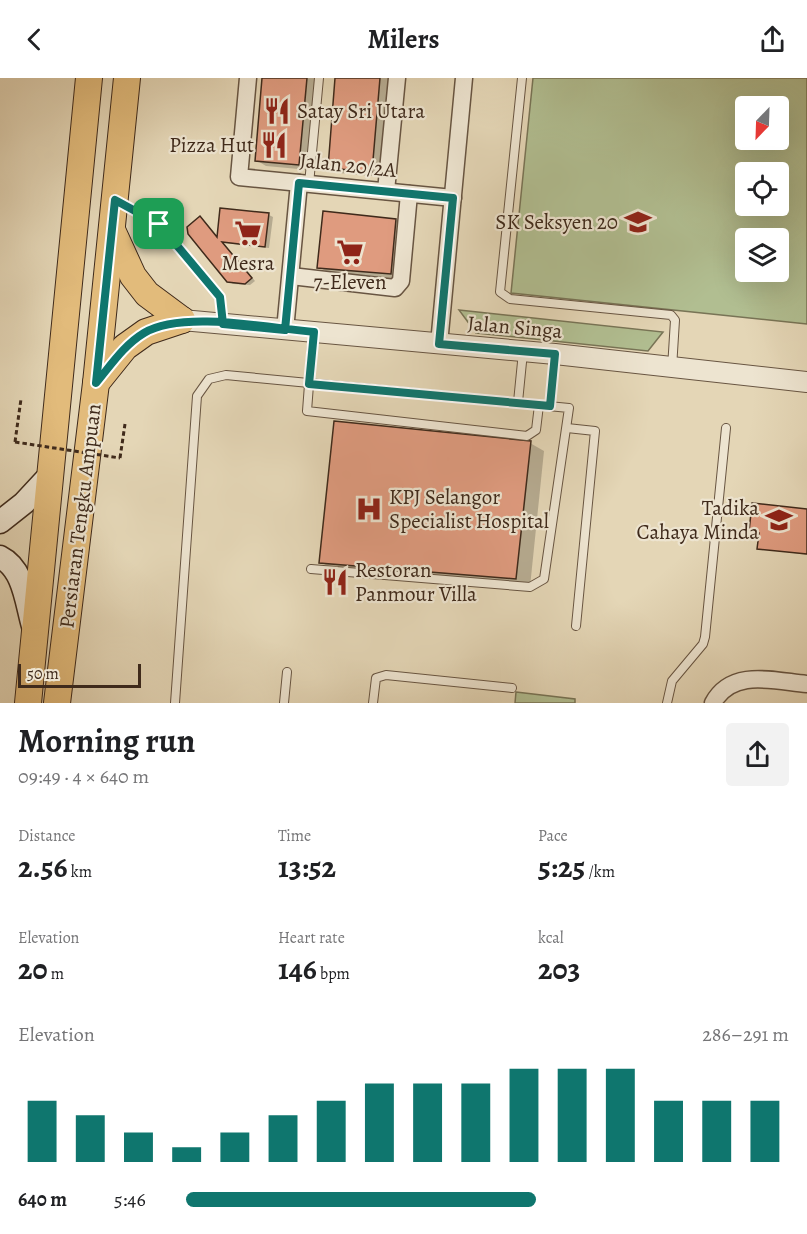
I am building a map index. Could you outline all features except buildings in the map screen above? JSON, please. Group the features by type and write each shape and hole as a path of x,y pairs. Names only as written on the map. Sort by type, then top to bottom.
{"main road":[{"name":"Persiaran Tengku Ampuan","path":"28,703 89,78"},
{"name":"Persiaran Tengku Ampuan","path":"57,703 96,383 127,78"},
{"path":"112,230 133,276 147,294 182,320"},
{"path":"96,383 125,347 146,332 182,320"},
{"path":"0,522 24,503 50,475"},
{"path":"0,557 9,561 21,579 35,636"}],"street":[{"name":"Jalan 20/2A","path":"248,78 239,177 453,198"},
{"path":"386,191 397,78"},
{"path":"439,344 464,78"},
{"path":"285,330 304,183"},
{"path":"291,276 395,288 401,281 409,194"},
{"name":"Jalan Singa","path":"182,320 555,354 672,369 807,382"},
{"path":"713,703 725,688 744,678 807,684"}],"lane":[{"path":"304,183 319,78"},
{"path":"522,78 500,292 510,299 670,315 675,320 672,369"},
{"path":"115,200 159,224 220,297 223,324"},
{"path":"314,332 307,411 527,436 536,430 539,405"},
{"path":"518,402 523,351"},
{"path":"550,406 555,354"},
{"path":"175,703 196,396 209,379 226,375 568,408 544,579 530,587 311,569"},
{"path":"567,428 595,431 576,626"},
{"path":"668,703 672,681 703,644 705,637 726,428"},
{"path":"284,703 287,672"},
{"path":"373,703 376,678 386,675 512,688"}],"path":[{"path":"21,399 15,442 120,458 125,424"}],"green space":[{"name":"SK Seksyen 20","path":"533,78 807,78 807,324 511,293"},
{"path":"459,310 663,332 648,351 476,333"},
{"path":"516,692 575,699 575,703 515,703"}],"place":[{"name":"Satay Sri Utara","path":"277,111"},
{"name":"Pizza Hut","path":"274,145"},
{"name":"SK Seksyen 20","path":"638,222"},
{"name":"Mesra","path":"248,233"},
{"name":"7-Eleven","path":"350,252"},
{"name":"KPJ Selangor Specialist Hospital","path":"369,509"},
{"name":"Tadika Cahaya Minda","path":"779,520"},
{"name":"Restoran Panmour Villa","path":"335,582"}],"route":[{"path":"159,224 115,200 96,383 125,347 146,332 182,320 285,330 314,332 309,384 550,406 555,354 439,344 453,198 299,183 285,330 223,324 220,297 159,224"}]}
